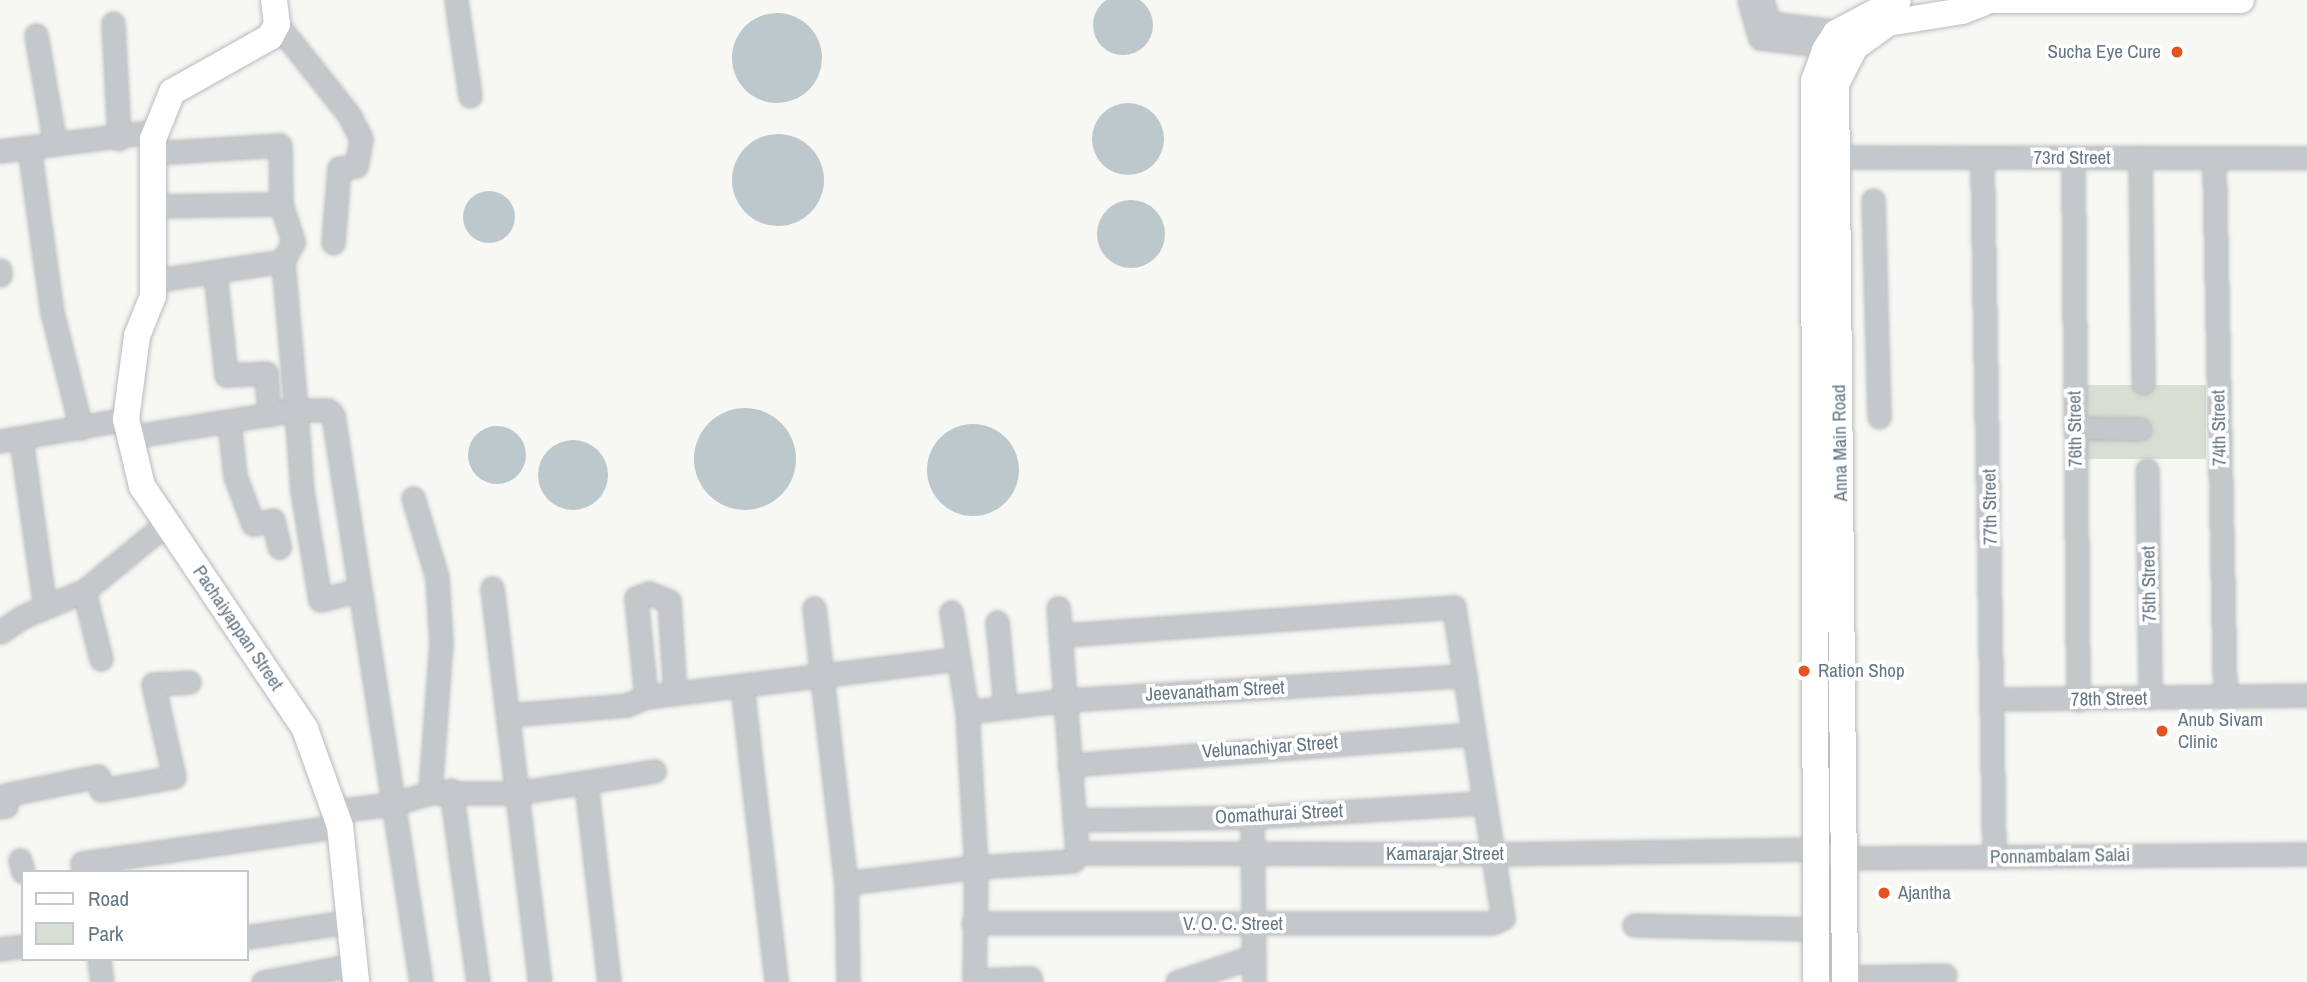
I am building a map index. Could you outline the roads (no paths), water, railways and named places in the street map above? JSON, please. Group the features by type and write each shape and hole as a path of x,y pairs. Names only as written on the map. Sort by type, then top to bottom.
{"main road":[{"path":"1840,48 1888,23 1903,5 1962,11 1980,1 2241,0"},
{"path":"155,142 172,92 270,37 276,12"},
{"name":"Anna Main Road","path":"1840,48 1836,84 1845,979"},
{"name":"Anna Main Road","path":"1816,982 1814,81 1840,48"},
{"name":"Pachaiyappan Street","path":"155,142 152,206 153,296 137,336 128,428 142,486 305,729 340,826 353,921 355,973"}],"street":[{"path":"456,0 470,96"},
{"path":"1749,0 1760,38 1840,48"},
{"path":"1762,0 1769,23 1840,48"},
{"path":"276,12 349,115 361,139 356,166 339,168 333,243"},
{"path":"113,23 119,139"},
{"path":"36,35 55,144"},
{"path":"0,151 119,139 279,145 281,204 292,242 283,261 302,491 320,600 358,590"},
{"path":"29,147 52,312 81,428"},
{"name":"73rd Street","path":"1837,157 2307,158"},
{"path":"2140,157 2143,383"},
{"name":"77th Street","path":"1982,158 1994,699 1994,857"},
{"name":"76th Street","path":"2073,158 2078,700"},
{"name":"74th Street","path":"2214,159 2225,697"},
{"path":"1873,200 1879,417"},
{"path":"152,206 281,204"},
{"path":"152,281 283,261"},
{"path":"215,273 226,375 266,373 269,415"},
{"path":"1838,287 1875,288"},
{"path":"45,607 11,440 81,428 229,423 296,410 328,410 333,415 358,590 421,982"},
{"path":"229,423 235,476 253,524 273,520 279,547"},
{"path":"2075,428 2140,429"},
{"name":"75th Street","path":"2147,470 2150,698"},
{"path":"413,498 437,577 441,642 440,791 478,982"},
{"path":"0,632 45,607 84,591 168,523"},
{"path":"492,588 540,982"},
{"path":"84,591 101,659"},
{"path":"646,697 636,598 649,593 669,601 675,694"},
{"path":"1060,635 1446,605 1454,607 1492,855"},
{"path":"814,608 846,883 848,982"},
{"path":"1058,608 1077,853"},
{"path":"951,612 956,659 963,668 967,712 976,867 974,981 1030,978 1031,982"},
{"path":"997,622 1005,705"},
{"path":"509,715 627,705 646,697 956,659"},
{"name":"Jeevanatham Street","path":"967,712 1005,705 1067,700 1465,676"},
{"path":"0,807 6,806 5,794 98,776 101,790 174,777 153,684 189,682"},
{"path":"742,686 776,982"},
{"name":"78th Street","path":"1994,699 2307,695"},
{"name":"Velunachiyar Street","path":"1069,765 1472,734"},
{"path":"84,870 82,863 340,826 342,810 393,804 440,791 517,793 654,771"},
{"path":"586,783 609,982"},
{"name":"Oomathurai Street","path":"1074,820 1252,817 1483,803"},
{"path":"1252,817 1251,924 1254,982"},
{"name":"Kamarajar Street","path":"846,883 976,867 1063,863 1073,861 1077,853 1492,855 1814,849"},
{"name":"Ponnambalam Salai","path":"1814,849 1844,858 2307,854"},
{"name":"V. O. C. Street","path":"973,923 1492,923 1503,918 1503,912 1492,855"},
{"path":"248,937 353,921"},
{"path":"1634,925 1814,929"},
{"path":"0,949 21,946"},
{"path":"1177,982 1252,957"},
{"path":"99,961 102,982"},
{"path":"263,982 355,973"},
{"path":"1845,979 1945,975"}],"place":[{"name":"Sucha Eye Cure","path":"2177,52"},
{"name":"Ration Shop","path":"1804,671"},
{"name":"Anub Sivam Clinic","path":"2162,731"},
{"name":"Ajantha","path":"1884,893"}]}
